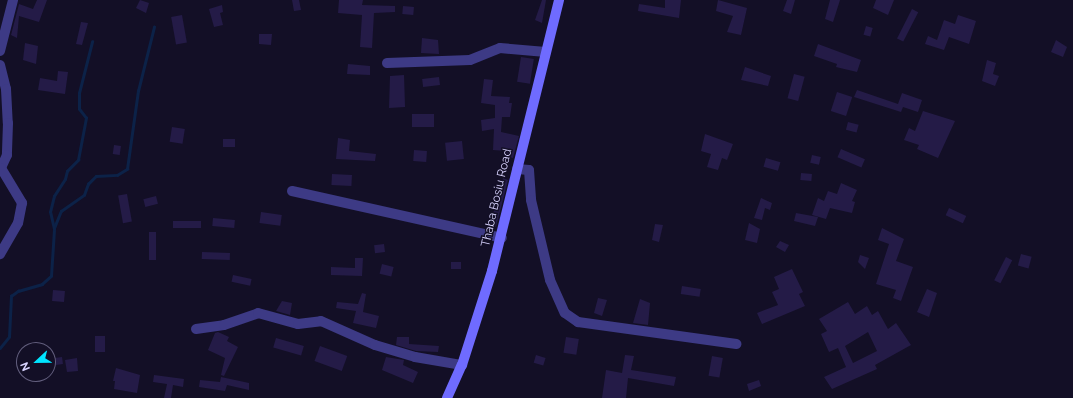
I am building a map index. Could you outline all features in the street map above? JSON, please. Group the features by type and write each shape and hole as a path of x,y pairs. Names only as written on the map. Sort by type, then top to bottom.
{"street":[{"path":"0,51 13,0"},
{"name":"Thaba Bosiu Road","path":"447,398 462,365 502,238 517,169 560,0"},
{"path":"387,63 470,60 500,48 546,52"},
{"path":"0,65 6,89 8,123 7,155 1,168 22,203 18,223 0,254"},
{"path":"517,169 529,170 530,195 550,280 565,313 578,322 736,344"},
{"path":"292,191 502,238"},
{"path":"196,329 224,325 258,313 298,324 321,321 375,345 415,357 462,365"}],"building":[{"path":"37,0 47,0 39,22 19,16 17,38 11,35 19,4 33,9"},
{"path":"140,0 149,3 146,13 136,8"},
{"path":"292,0 299,0 301,10 294,11"},
{"path":"339,0 363,0 362,5 395,6 395,12 374,13 372,48 360,47 362,15 338,13"},
{"path":"542,0 546,0 542,23 535,20"},
{"path":"665,0 681,0 679,18 638,11 639,4 665,8"},
{"path":"718,0 747,8 741,35 727,32 733,16 716,11"},
{"path":"787,0 795,0 791,14 783,11"},
{"path":"830,0 840,0 833,22 825,19"},
{"path":"876,0 894,0 888,15 873,8"},
{"path":"222,5 223,12 220,13 223,25 214,27 209,9"},
{"path":"403,6 414,7 413,15 402,14"},
{"path":"912,9 918,12 903,42 897,38"},
{"path":"182,15 187,43 176,44 171,17"},
{"path":"958,15 976,21 969,44 949,37 944,50 925,44 928,36 937,40 944,20 955,24"},
{"path":"81,22 88,23 82,45 76,44"},
{"path":"866,26 873,28 870,37 864,35"},
{"path":"259,34 272,34 271,45 259,44"},
{"path":"422,38 438,40 439,54 421,53"},
{"path":"1056,40 1067,47 1063,57 1051,52"},
{"path":"25,43 38,46 36,64 23,60"},
{"path":"818,44 861,60 857,72 836,67 837,64 814,56"},
{"path":"521,57 534,59 530,84 517,82"},
{"path":"987,60 996,63 993,74 999,76 995,86 982,81"},
{"path":"348,64 370,66 370,75 347,74"},
{"path":"745,67 771,76 768,86 741,80"},
{"path":"58,71 68,72 65,94 38,90 40,78 57,81"},
{"path":"794,74 805,77 798,101 788,98"},
{"path":"404,75 405,107 389,108 390,76"},
{"path":"439,77 440,85 423,87 422,79"},
{"path":"484,79 493,80 491,96 510,97 509,103 512,103 510,117 502,117 501,132 519,136 513,158 504,156 506,151 493,150 494,129 482,131 481,120 495,118 495,105 481,103"},
{"path":"857,90 898,104 902,93 922,100 918,112 903,107 901,112 854,97"},
{"path":"837,92 852,97 846,116 831,111"},
{"path":"923,111 955,121 938,158 917,149 919,145 904,140 909,128 915,131"},
{"path":"412,114 434,114 434,127 412,127"},
{"path":"848,122 859,125 857,133 846,130"},
{"path":"172,127 185,129 182,144 170,142"},
{"path":"705,134 733,144 727,160 722,158 718,170 707,167 711,154 701,151"},
{"path":"338,138 350,140 349,151 376,154 375,161 336,159"},
{"path":"223,139 235,139 235,147 223,147"},
{"path":"462,141 464,159 447,161 445,143"},
{"path":"114,145 121,146 120,155 113,154"},
{"path":"841,149 865,159 861,167 837,157"},
{"path":"414,150 427,151 426,162 413,161"},
{"path":"812,155 821,157 819,165 810,163"},
{"path":"766,158 780,162 778,171 764,167"},
{"path":"801,173 812,174 811,181 800,180"},
{"path":"332,174 352,175 351,186 331,185"},
{"path":"503,178 508,180 496,227 490,225"},
{"path":"841,183 857,190 852,201 855,202 852,213 830,208 826,219 812,215 818,198 824,201 828,191 837,194"},
{"path":"127,194 132,222 123,223 118,196"},
{"path":"156,196 158,204 145,207 143,199"},
{"path":"761,198 772,203 770,210 765,208 762,220 754,218"},
{"path":"949,208 966,216 963,223 946,215"},
{"path":"261,212 282,215 280,226 259,223"},
{"path":"796,213 818,217 815,226 794,221"},
{"path":"213,218 235,220 234,228 212,226"},
{"path":"173,221 201,221 201,228 173,228"},
{"path":"749,223 760,229 757,243 745,240"},
{"path":"655,224 663,225 659,242 652,240"},
{"path":"882,228 904,239 896,261 913,267 901,301 893,298 896,290 876,284 889,244 878,240"},
{"path":"149,232 156,232 156,260 149,260"},
{"path":"780,241 789,245 785,252 776,247"},
{"path":"384,244 385,252 375,253 374,245"},
{"path":"202,252 230,253 230,260 202,259"},
{"path":"1021,254 1032,257 1029,268 1018,266"},
{"path":"860,255 869,258 865,269 858,262"},
{"path":"1006,257 1012,260 1000,283 994,280"},
{"path":"355,258 363,258 362,276 331,275 331,267 355,268"},
{"path":"451,262 461,262 461,269 451,269"},
{"path":"382,264 394,267 391,277 380,274"},
{"path":"792,269 803,292 799,294 805,306 762,324 757,313 778,305 772,292 779,289 774,277"},
{"path":"233,275 252,279 250,286 232,282"},
{"path":"682,286 701,289 700,297 681,294"},
{"path":"927,289 937,293 929,317 917,312"},
{"path":"53,290 65,291 64,302 52,301"},
{"path":"362,293 366,294 363,312 379,316 376,328 353,323 356,311 336,308 337,302 358,304"},
{"path":"598,298 607,300 602,316 594,313"},
{"path":"640,299 650,303 648,325 633,323"},
{"path":"282,301 292,303 290,315 276,311"},
{"path":"848,302 855,314 867,306 872,315 878,311 888,329 896,323 911,345 875,365 877,369 832,389 824,377 846,367 838,348 829,352 821,334 827,331 819,319","holes":["868,332 877,351 853,363 845,346"]},
{"path":"218,332 229,337 227,341 238,347 224,376 221,375 225,358 208,350 215,333"},
{"path":"95,336 105,336 105,352 95,352"},
{"path":"397,337 409,337 409,344 439,346 438,352 416,351 396,345"},
{"path":"566,337 579,339 576,355 563,353"},
{"path":"276,338 304,346 301,356 273,348"},
{"path":"320,346 347,356 342,371 315,361"},
{"path":"536,355 546,358 543,366 534,363"},
{"path":"625,355 634,356 631,370 676,377 674,386 628,378 626,398 602,398 606,370 622,373"},
{"path":"712,356 723,358 719,378 709,376"},
{"path":"62,357 63,364 56,365 56,358"},
{"path":"386,357 404,360 403,365 418,372 413,383 382,370"},
{"path":"77,358 78,371 67,372 65,360"},
{"path":"116,368 140,375 137,393 114,389 115,381 113,381"},
{"path":"154,375 184,379 183,387 173,385 171,398 164,398 167,384 153,382"},
{"path":"221,377 249,383 249,390 227,385 225,391 199,387 200,380 220,382"},
{"path":"759,380 761,386 749,391 747,384"}],"waterway":[{"path":"54,228 61,211 84,195 88,184 96,176 117,175 127,169 138,91 154,27"},
{"path":"0,348 9,337 11,296 18,291 42,284 51,276 54,229 50,212 54,196 65,179 67,171 78,160 86,118 79,109 79,93 92,42"}]}
